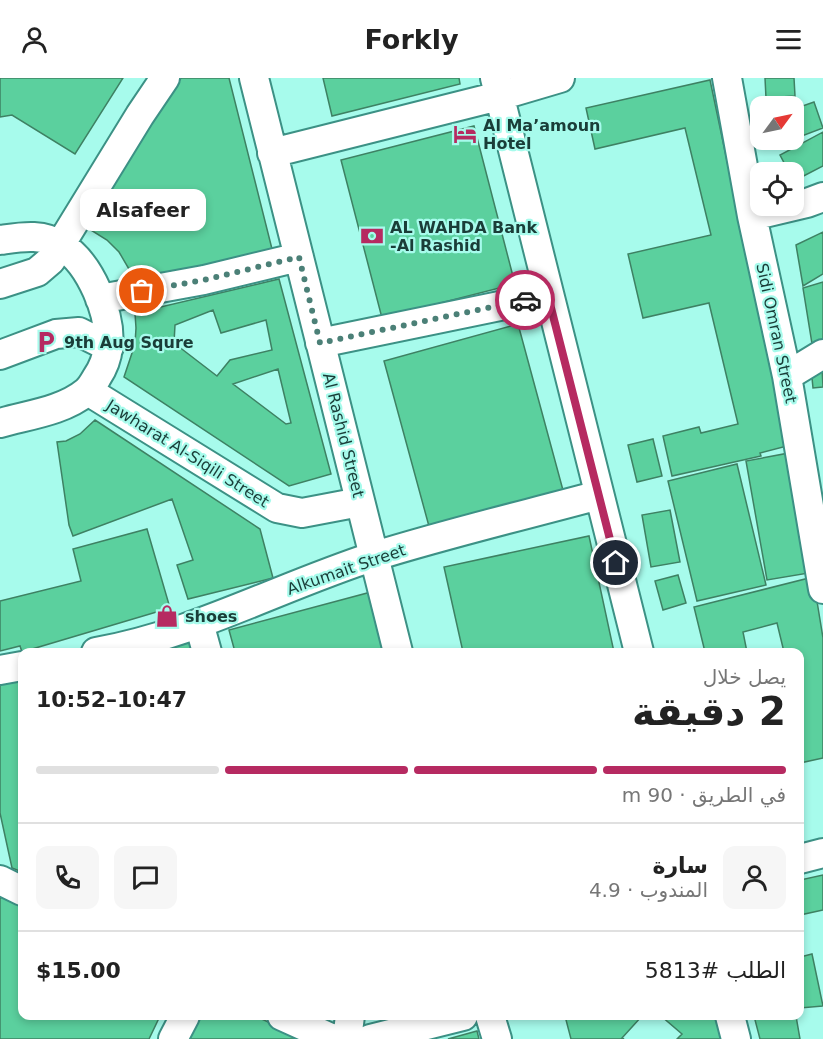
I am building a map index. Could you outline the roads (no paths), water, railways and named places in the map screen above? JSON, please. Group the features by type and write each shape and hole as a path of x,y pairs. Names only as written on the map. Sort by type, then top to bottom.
{"street":[{"path":"0,284 37,272 51,260 165,78"},
{"name":"Al Rashid Street","path":"254,78 397,648"},
{"path":"272,153 497,87 560,78"},
{"name":"Sidi Omran Street","path":"727,78 750,205"},
{"path":"497,87 638,648"},
{"path":"804,204 823,197"},
{"name":"Sidi Omran Street","path":"752,216 787,376 823,585"},
{"path":"0,240 31,236 61,245 72,253 81,264 100,299 108,327 109,347 103,368 88,391 67,403 0,423"},
{"path":"100,299 204,280 299,257"},
{"path":"320,343 548,296"},
{"path":"0,355 56,334 79,332 109,347"},
{"path":"787,376 823,354"},
{"name":"Jawharat Al-Siqili Street","path":"88,391 277,508 302,513 360,502"},
{"name":"Alkumait Street","path":"118,648 134,645 199,623 374,556 599,495"},
{"path":"199,623 206,648"},
{"path":"0,670 18,667"},
{"path":"804,858 823,853"},
{"path":"0,880 18,889"},
{"path":"173,1039 182,1020"},
{"path":"291,1020 333,1039"},
{"path":"347,1039 349,1020"},
{"path":"370,1039 448,1020"},
{"path":"491,1020 497,1039"},
{"path":"731,1020 736,1039"}],"place":[{"name":"Al Ma’amoun Hotel","path":"465,134"},
{"name":"AL WAHDA Bank -Al Rashid","path":"372,236"},
{"name":"Alsafeer","path":"142,291"},
{"name":"9th Aug Squre","path":"46,342"},
{"name":"shoes","path":"167,616"}]}
